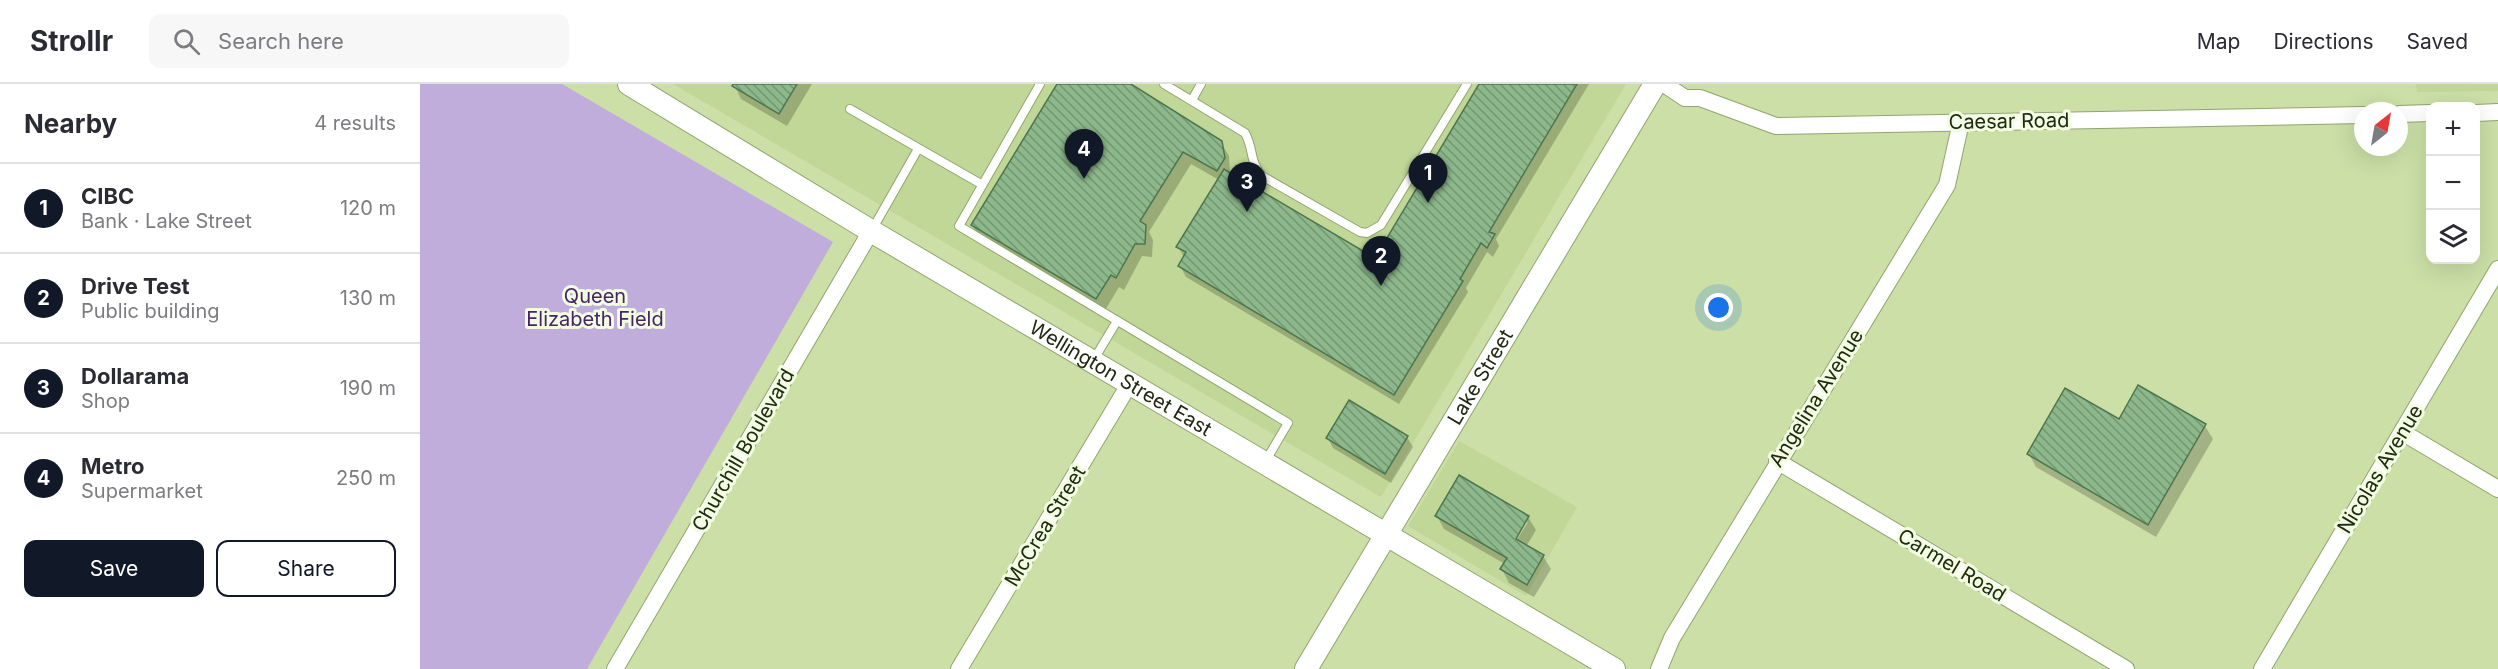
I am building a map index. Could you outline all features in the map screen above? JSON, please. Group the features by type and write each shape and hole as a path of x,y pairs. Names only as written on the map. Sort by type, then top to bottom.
{"main road":[{"name":"Wellington Street East","path":"629,84 871,231 1614,669"},
{"name":"Lake Street","path":"1306,669 1655,84"}],"street":[{"name":"Caesar Road","path":"1664,84 1685,98 1700,98 1776,126 2354,115"},
{"path":"2480,112 2498,112"},
{"path":"2408,114 2426,113"},
{"name":"Angelina Avenue","path":"1659,669 1672,638 1777,461 1947,186 1961,122"},
{"name":"Churchill Boulevard","path":"615,669 871,231"},
{"name":"Nicolas Avenue","path":"2262,669 2498,269"},
{"name":"McCrea Street","path":"959,669 1131,383"},
{"path":"2402,432 2498,489"},
{"name":"Carmel Road","path":"1777,461 2126,669"}],"lane":[{"path":"1040,84 959,226 1288,423 1265,463"},
{"path":"1164,84 1245,133 1249,140 1252,161 1262,176 1360,232 1367,233 1381,225 1467,84"},
{"path":"1192,100 1201,84"},
{"path":"850,108 981,184"},
{"path":"871,231 918,149"},
{"path":"1092,361 1117,321"}],"shaded area":[{"path":"673,84 1626,84 1381,497"},
{"path":"2416,84 2498,84 2498,91 2417,92"},
{"path":"1459,441 1577,507 1526,596 1408,526"}],"green space":[{"name":"Queen Elizabeth Field","path":"420,84 562,84 833,242 587,669 420,669"}],"building":[{"path":"733,84 797,84 779,114 732,86"},
{"path":"1057,84 1131,84 1222,141 1225,158 1217,171 1183,152 1140,221 1146,225 1145,244 1135,244 1116,278 1111,275 1096,299 971,225"},
{"path":"1479,84 1577,84 1489,232 1495,234 1487,248 1481,243 1460,279 1463,281 1394,395 1178,266 1186,252 1176,247 1224,169 1375,258"},
{"path":"2138,385 2206,424 2148,525 2027,454 2065,388 2119,419"},
{"path":"1349,400 1408,436 1385,474 1326,438"},
{"path":"1459,475 1529,516 1516,539 1544,555 1527,585 1500,569 1507,558 1435,516"}],"place":[{"name":"Metro","path":"1084,179"},
{"name":"CIBC","path":"1428,203"},
{"name":"Dollarama","path":"1247,212"},
{"name":"Drive Test","path":"1381,286"}]}
